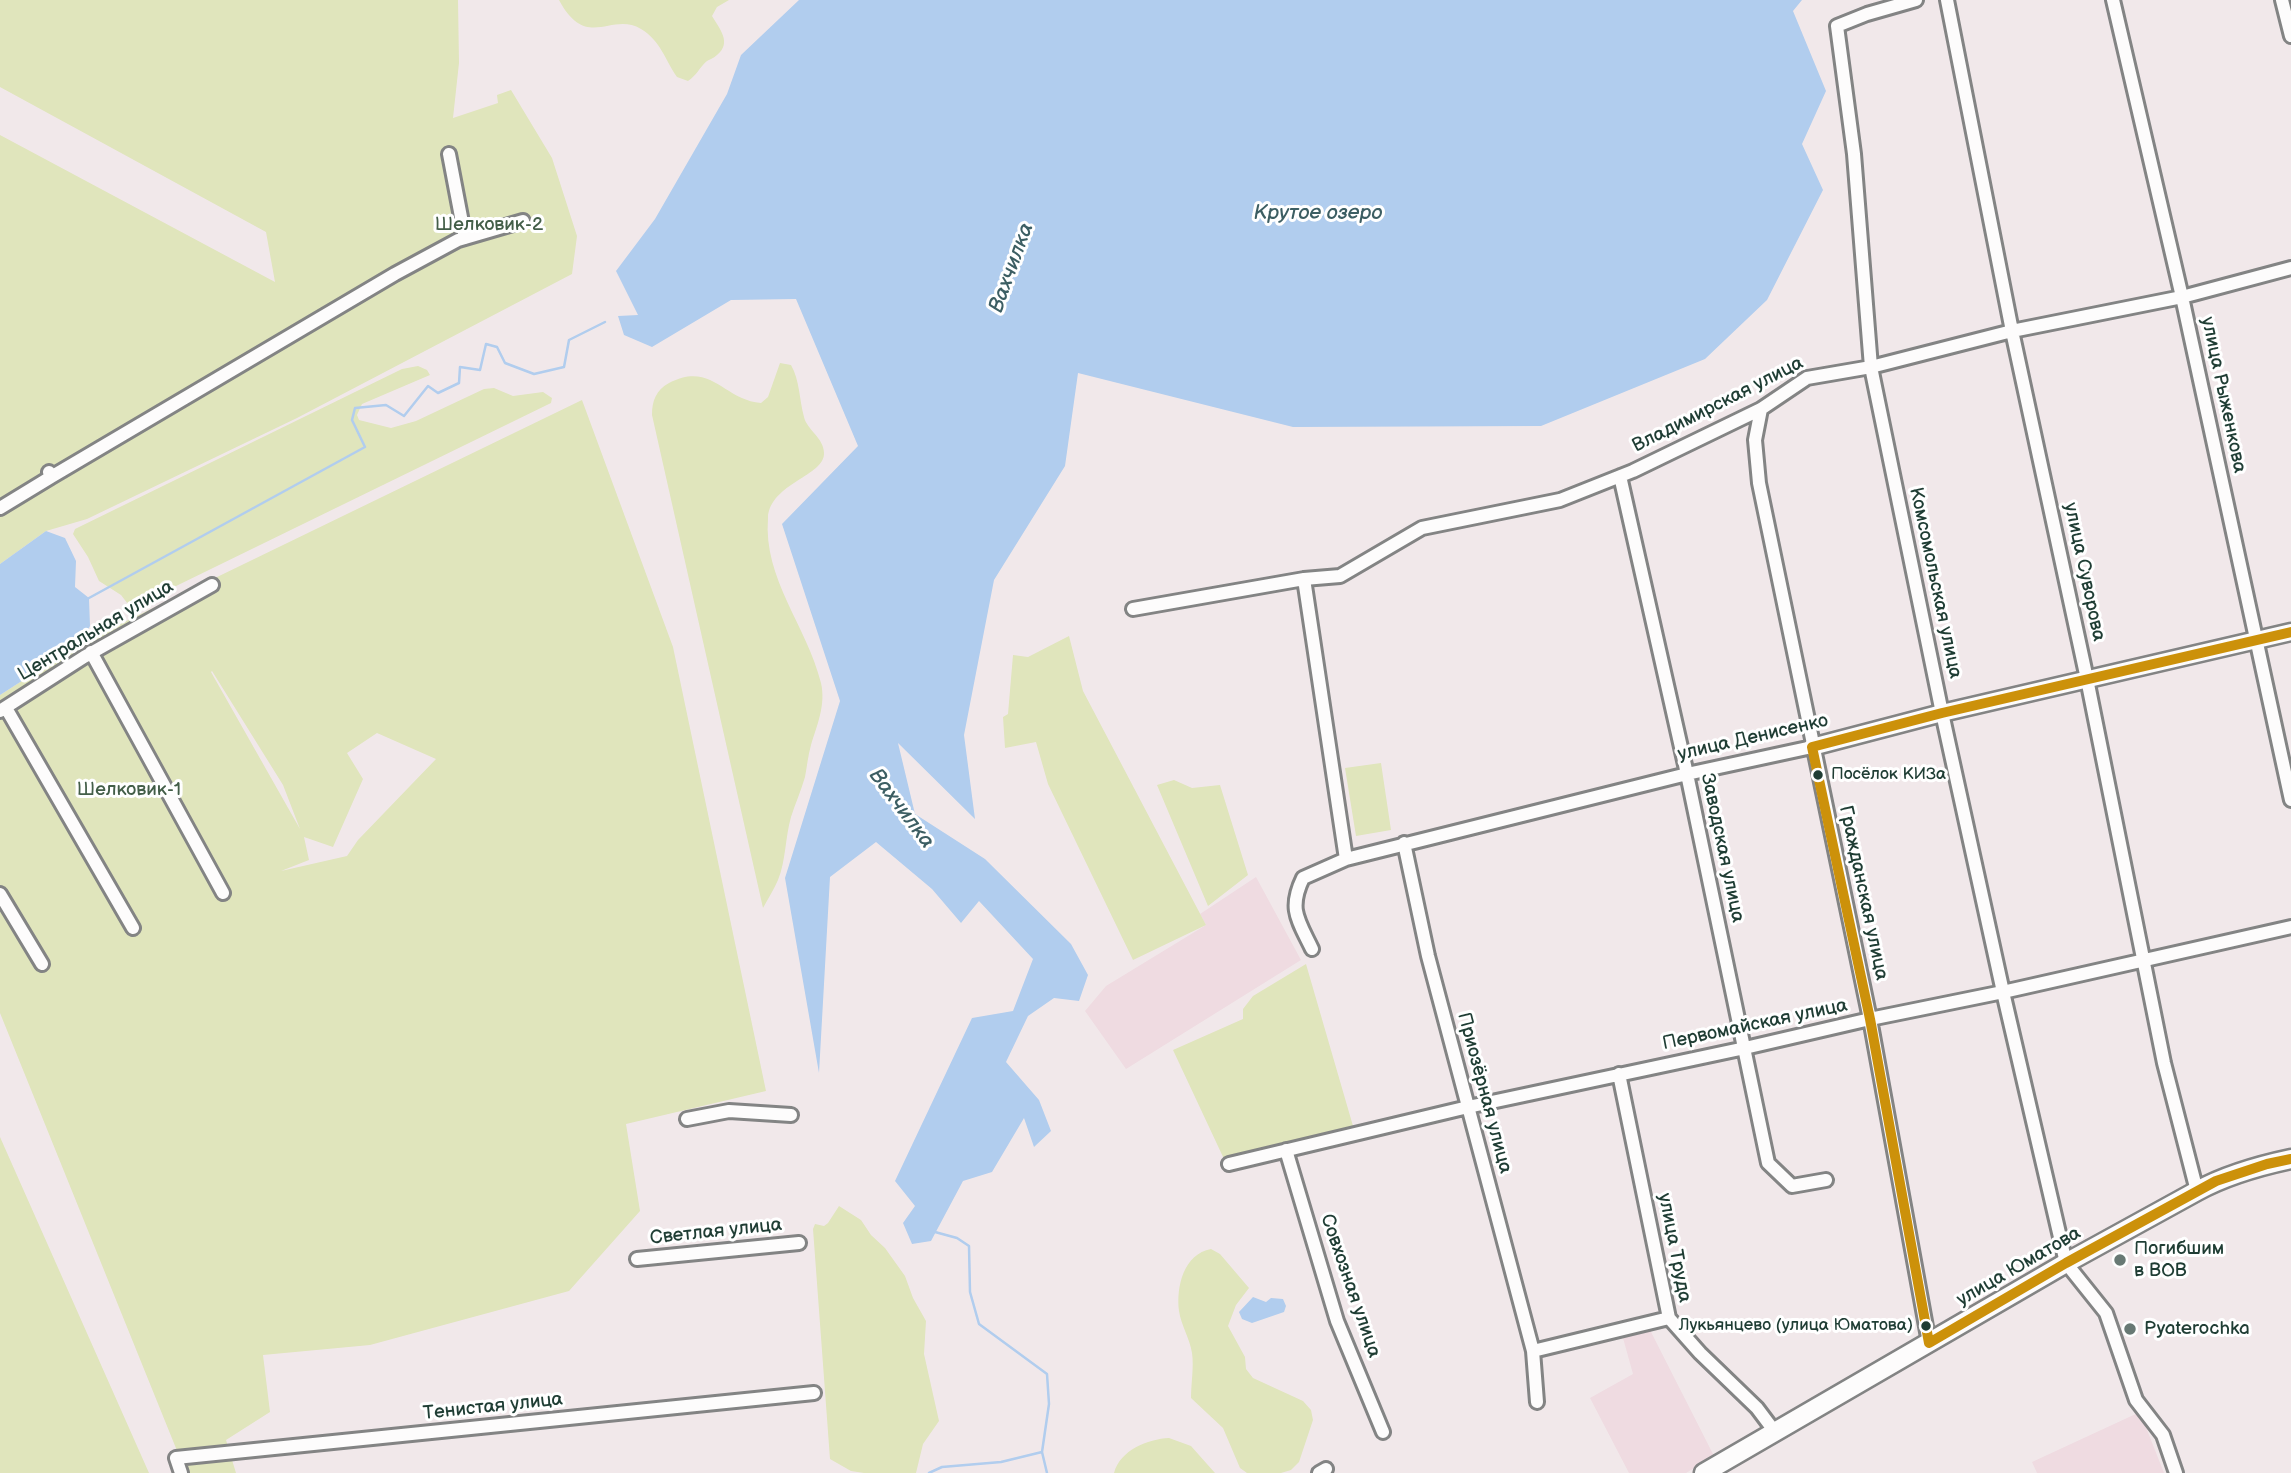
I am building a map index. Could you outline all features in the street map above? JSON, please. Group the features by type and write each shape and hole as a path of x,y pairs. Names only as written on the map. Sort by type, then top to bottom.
{"main road":[{"name":"улица Юматова","path":"1704,1473 2066,1263 2197,1191 2216,1181 2291,1158"}],"street":[{"name":"Комсомольская улица","path":"1916,0 1837,26 1854,154 1871,367 1942,713 2066,1263"},
{"name":"улица Суворова","path":"1947,0 2012,331 2087,680 2164,1063 2197,1191"},
{"name":"улица Рыженкова","path":"2113,0 2182,296 2291,800"},
{"path":"2282,0 2291,36"},
{"path":"449,154 465,238"},
{"path":"0,508 50,474 395,274 465,238 523,221"},
{"name":"Владимирская улица","path":"1133,609 1304,579 1340,576 1422,528 1560,500 1620,476 1761,410 1807,378 1871,367 2012,331 2182,296 2291,268"},
{"name":"Гражданская улица","path":"1761,410 1755,440 1759,483 1870,1019 1929,1343"},
{"name":"Заводская улица","path":"1620,476 1687,774 1768,1163 1792,1186 1826,1180"},
{"path":"1304,579 1346,859"},
{"name":"Центральная улица","path":"3,709 91,652 212,585"},
{"name":"улица Денисенко","path":"1312,949 1299,922 1294,897 1303,878 1346,859 1687,774 1812,747 1942,713 2291,632"},
{"path":"91,652 223,893"},
{"path":"3,709 133,928"},
{"name":"Приозёрная улица","path":"1404,843 1428,956 1533,1351 1537,1402"},
{"path":"0,894 42,964"},
{"name":"Первомайская улица","path":"1229,1164 1468,1107 2291,927"},
{"name":"улица Труда","path":"1619,1074 1669,1318 1700,1353 1757,1408 1775,1432"},
{"path":"687,1119 729,1111 791,1115"},
{"name":"Совхозная улица","path":"1286,1150 1337,1321 1383,1433"},
{"name":"Светлая улица","path":"637,1259 799,1243"},
{"path":"2066,1263 2106,1313 2136,1400 2163,1435 2176,1473"},
{"path":"1533,1351 1669,1318"},
{"name":"Тенистая улица","path":"181,1473 176,1458 814,1393"}],"shaded area":[{"path":"1256,877 1301,960 1126,1069 1085,1011 1106,986 1206,925 1200,914"},
{"path":"1650,1330 1714,1456 1686,1473 1629,1473 1590,1398 1633,1374 1623,1338"},
{"path":"2140,1412 2164,1473 2037,1473 2032,1462"}],"green space":[{"name":"Шелковик-2","path":"0,0 458,0 459,63 453,118 498,103 497,95 511,90 552,158 577,236 572,274 297,418 87,519 46,531 0,564 0,135 275,282 266,232 0,87"},
{"path":"559,0 729,0 717,7 712,16 723,36 724,46 688,81 677,77 658,45 641,29 619,24 589,27 579,24"},
{"path":"780,363 791,365 806,422 821,443 824,453 816,468 787,488 771,506 768,540 779,582 814,662 821,683 822,699 805,777 789,825 781,872 763,908 652,415 654,401 661,389 684,377 707,379 737,396 761,403 768,397"},
{"path":"418,366 427,370 430,375 362,404 357,415 359,420 391,428 416,421 484,389 494,388 513,396 543,392 552,398 551,403 131,608 121,595 99,581 73,534 75,529 402,369"},
{"name":"Шелковик-1","path":"582,400 673,647 766,1091 626,1124 640,1211 569,1291 370,1345 263,1355 270,1412 226,1440 236,1473 186,1473 0,1013 0,695 81,643","holes":["211,672 283,785 300,829","377,733 436,759 358,840 347,856 281,871 309,860 304,837 333,847 363,779 347,753"]},
{"path":"1069,636 1083,691 1206,925 1133,960 1048,784 1036,742 1005,748 1003,717 1008,714 1013,655 1028,657"},
{"path":"1381,763 1391,830 1356,836 1345,768"},
{"path":"1174,780 1192,788 1220,785 1248,875 1208,906 1157,785"},
{"path":"1306,964 1353,1126 1291,1146 1224,1159 1173,1050 1243,1019 1243,1009 1253,996"},
{"path":"0,1137 149,1473 0,1473"},
{"path":"839,1206 861,1220 871,1235 885,1248 905,1276 926,1321 924,1354 939,1421 923,1444 916,1473 851,1471 830,1459 813,1229 815,1224 824,1226 828,1223"},
{"path":"1211,1249 1220,1254 1249,1288 1236,1305 1228,1326 1245,1357 1246,1369 1253,1378 1303,1401 1311,1410 1313,1420 1299,1462 1291,1470 1281,1473 1247,1473 1240,1468 1223,1428 1191,1398 1192,1353 1180,1316 1179,1291 1188,1264 1194,1257"},
{"path":"1169,1438 1191,1446 1215,1473 1114,1473 1122,1458 1136,1447"}],"water":[{"name":"Крутое озеро","path":"799,0 1802,0 1793,11 1826,91 1802,144 1823,190 1767,300 1705,359 1541,426 1293,427 1078,373 1065,466 994,580 964,735 975,819 898,743 915,814 985,859 1071,944 1088,975 1079,1001 1054,998 1028,1016 1006,1062 1039,1100 1051,1131 1034,1147 1024,1118 992,1172 963,1181 931,1241 912,1244 903,1223 915,1206 895,1181 972,1018 1013,1011 1033,959 979,901 961,923 932,889 876,842 830,877 819,1073 785,878 840,701 782,524 858,446 796,299 731,300 652,347 624,335 618,316 638,315 616,271 655,219 727,94 741,55"},
{"path":"46,531 65,538 76,561 75,587 89,598 90,626 81,643 0,695 0,564"},
{"path":"1253,1297 1266,1302 1271,1298 1283,1299 1286,1306 1284,1312 1252,1323 1242,1319 1239,1312"}],"waterway":[{"path":"89,598 365,447 352,420 355,408 386,405 404,416 428,386 438,393 459,383 460,367 480,370 486,344 497,347 505,363 534,374 564,367 569,340 605,322"},
{"name":"Вахчилка","path":"935,1232 957,1238 969,1246 970,1292 979,1324 1047,1374 1049,1404 1042,1452 1047,1473"},
{"path":"929,1473 942,1467 1001,1462 1042,1452"}],"transit line":[{"path":"2291,632 1942,713 1812,747 1870,1019 1929,1343 2066,1263 2216,1181 2291,1159"}],"place":[{"name":"Посёлок КИЗа","path":"1818,775"},
{"name":"Погибшим в ВОВ","path":"2120,1260"},
{"name":"Лукьянцево (улица Юматова)","path":"1926,1326"},
{"name":"Pyaterochka","path":"2130,1329"}]}
